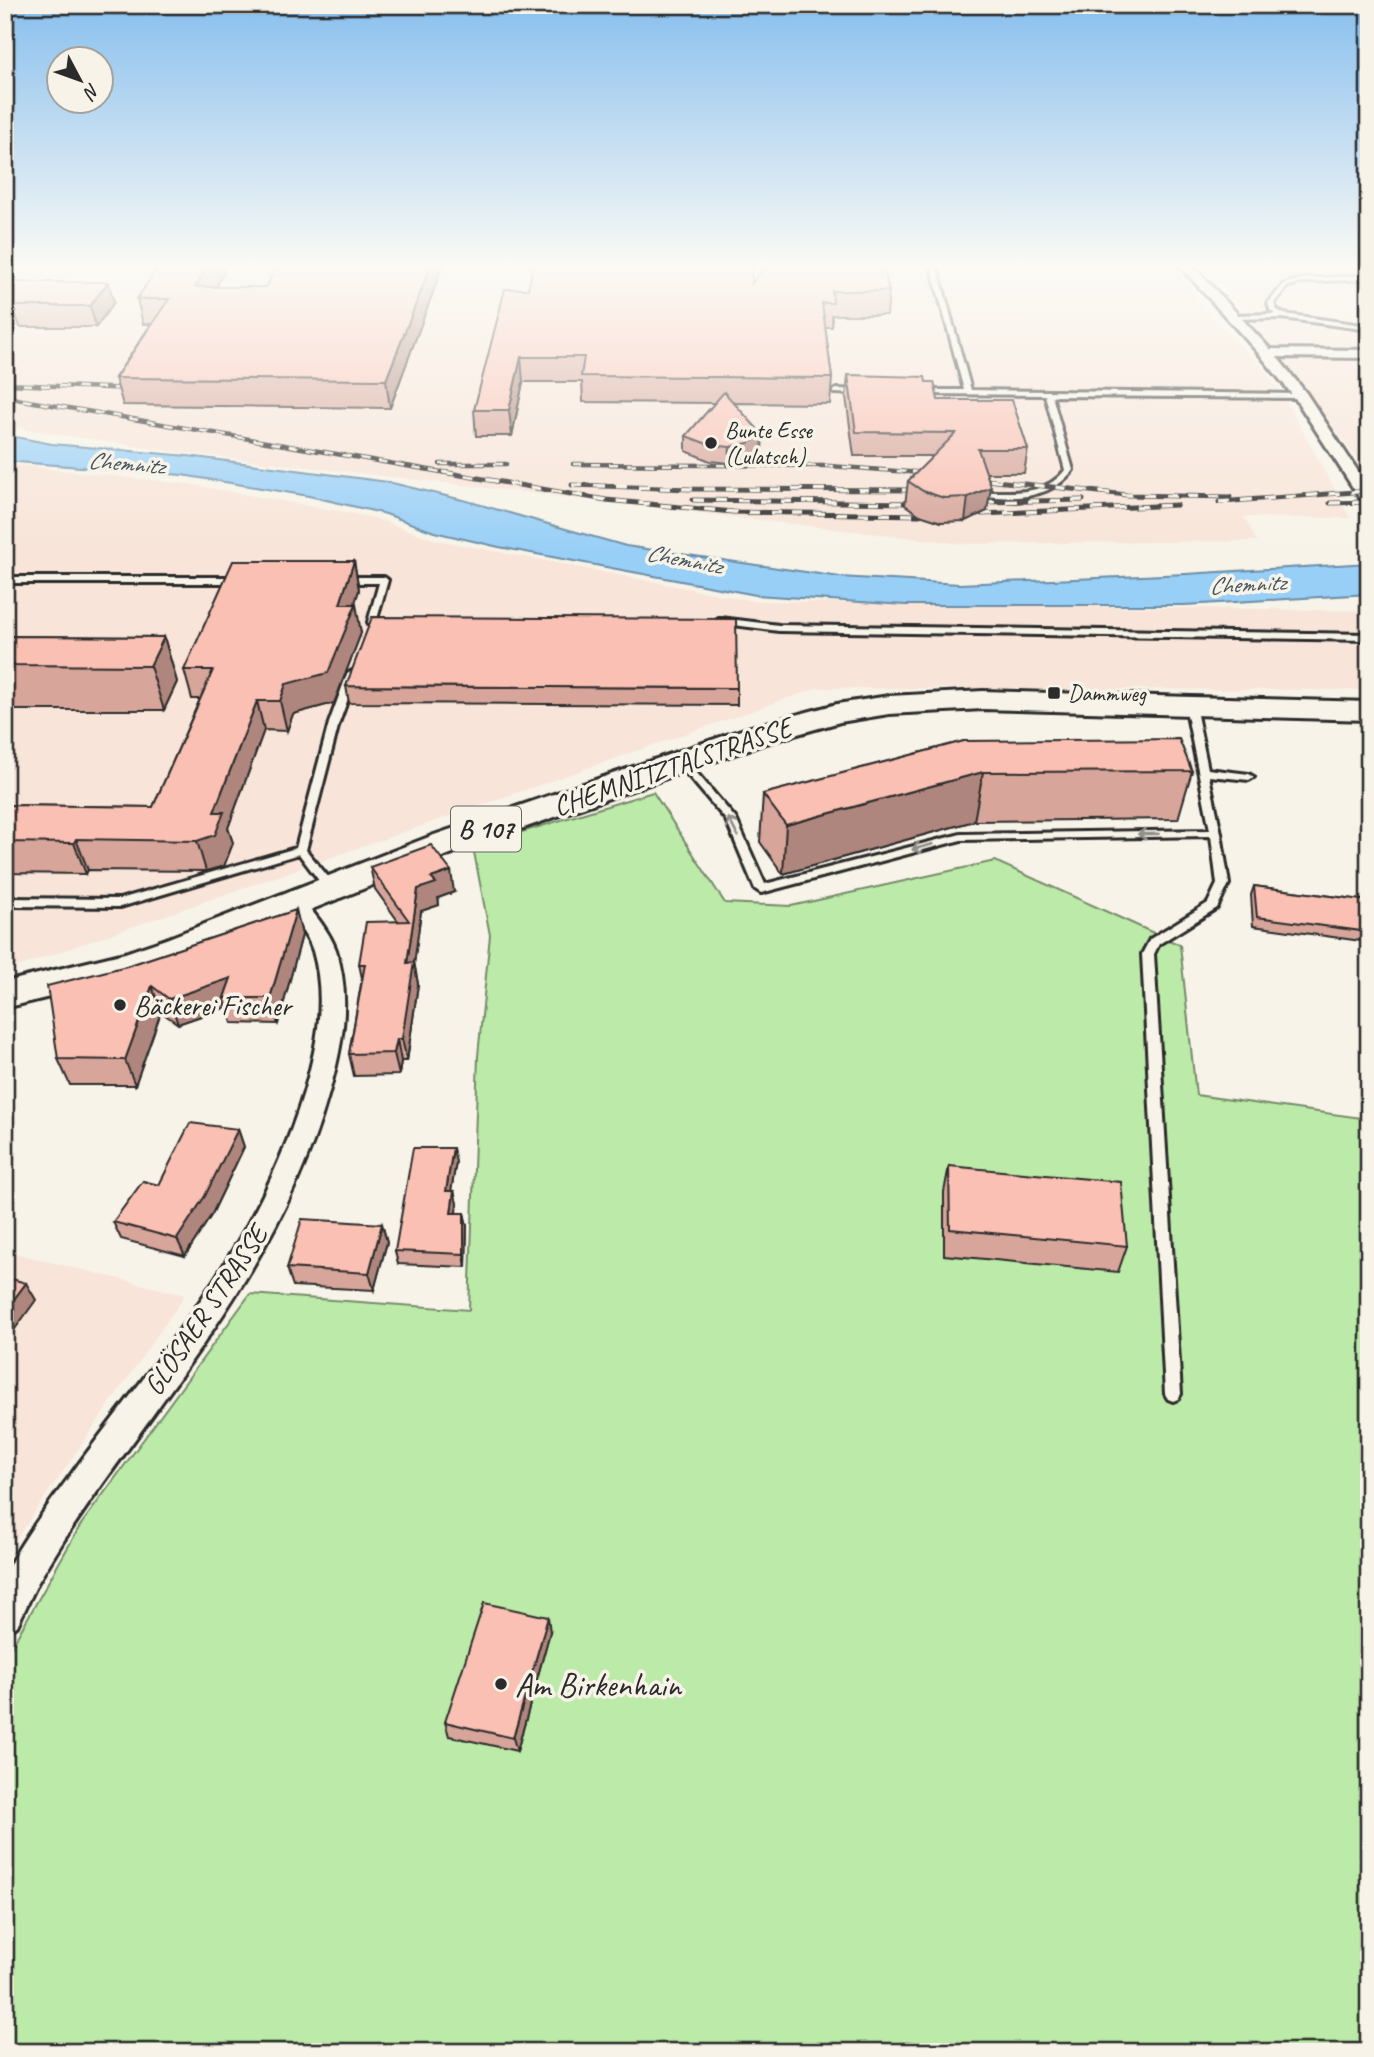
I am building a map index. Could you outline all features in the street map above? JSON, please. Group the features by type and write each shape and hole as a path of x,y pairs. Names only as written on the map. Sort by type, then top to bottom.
{"main road":[{"name":"CHEMNITZTALSTRASSE","path":"5,995 131,964 179,948 446,843 807,720 889,705 983,700 1369,711"}],"street":[{"path":"1273,361 1301,396 1369,500"},
{"name":"GLÖSAER STRASSE","path":"5,1614 15,1591 71,1502 226,1288 260,1234 286,1182 323,1070 331,1034 334,996 324,948 293,902"}],"lane":[{"path":"959,361 968,393"},
{"path":"836,391 876,392"},
{"path":"916,392 1301,396"},
{"path":"988,494 1039,492 1064,480 1069,470 1048,394"},
{"path":"5,580 250,580"},
{"path":"328,580 384,580 367,634"},
{"path":"714,621 739,621 779,628 1369,637"},
{"path":"372,622 396,622"},
{"path":"301,850 334,723 358,660"},
{"path":"1173,1394 1148,954 1154,942 1213,905 1223,884 1216,834 1190,705"},
{"path":"681,761 731,819 761,889 961,837 1216,834"},
{"path":"1204,772 1249,777"},
{"path":"301,850 330,887"},
{"path":"5,902 120,903 301,850"}],"shaded area":[{"path":"5,361 1256,361 1282,393 1350,518 1244,517 1257,541 964,544 162,450 5,426"},
{"path":"1281,361 1369,361 1369,473"},
{"path":"5,464 188,484 371,517 436,540 753,601 1369,611 1369,690 817,688 5,971"},
{"path":"5,1251 185,1295 5,1555"}],"green space":[{"path":"653,792 725,903 791,906 995,861 1180,945 1196,1095 1369,1119 1369,2052 10,2052 5,2036 5,1658 80,1526 250,1294 469,1310 478,1056 490,935 473,847"}],"water":[{"name":"Chemnitz","path":"5,435 52,444 188,456 388,482 467,501 626,546 840,577 960,584 1369,563 1369,594 1185,605 905,605 756,595 499,547 434,532 386,514 309,496 182,475 5,461"}],"building":[{"path":"127,361 393,361 386,380 115,378"},
{"path":"487,361 520,361 509,410 474,410"},
{"path":"583,361 830,361 832,378 581,376"},
{"path":"848,375 925,377 926,382 934,382 938,400 1012,400 1028,449 978,449 991,487 968,497 944,498 923,491 908,481 956,433 856,432"},
{"path":"724,392 763,435 748,443 730,447 710,445 686,436"},
{"path":"233,561 354,561 340,604 356,604 328,673 286,684 280,701 257,701 214,812 224,812 215,835 197,841 76,839 74,843 5,842 5,805 153,807 213,670 184,670"},
{"path":"372,617 736,619 737,688 346,686"},
{"path":"5,636 164,637 150,666 5,665"},
{"path":"1179,739 1192,771 983,772 786,825 763,794 964,741"},
{"path":"431,845 451,871 431,878 436,883 418,889 407,963 414,962 402,1039 397,1039 394,1053 349,1054 365,964 359,964 366,922 409,921 370,867"},
{"path":"1254,886 1369,901 1369,932 1257,917"},
{"path":"296,910 270,998 224,998 231,978 169,999 152,986 125,1060 58,1059 47,986 127,966"},
{"path":"190,1123 238,1129 205,1196 177,1239 113,1222 143,1181 159,1185"},
{"path":"413,1148 453,1148 446,1191 454,1191 451,1213 464,1213 464,1254 395,1251"},
{"path":"949,1166 1121,1182 1127,1246 950,1229"},
{"path":"302,1219 382,1224 369,1273 287,1268"},
{"path":"5,1277 26,1283 5,1311"},
{"name":"Am Birkenhain","path":"484,1603 548,1617 513,1738 445,1722"}],"railway":[{"path":"5,384 134,389"},
{"path":"5,397 453,474"},
{"path":"440,464 506,464"},
{"path":"573,464 830,466 935,474"},
{"path":"443,472 606,500 733,512 920,515"},
{"path":"912,472 937,474"},
{"path":"968,478 1127,495 1230,497"},
{"path":"572,485 691,489 923,490"},
{"path":"1219,502 1369,491"},
{"path":"693,500 910,503"},
{"path":"984,502 1083,500"},
{"path":"1330,503 1369,502"},
{"path":"982,514 1177,505"}],"place":[{"name":"Bunte Esse (Lulatsch)","path":"711,443"},
{"name":"Dammweg","path":"1054,693"},
{"name":"Bäckerei Fischer","path":"120,1005"},
{"name":"Am Birkenhain","path":"501,1684"}]}
